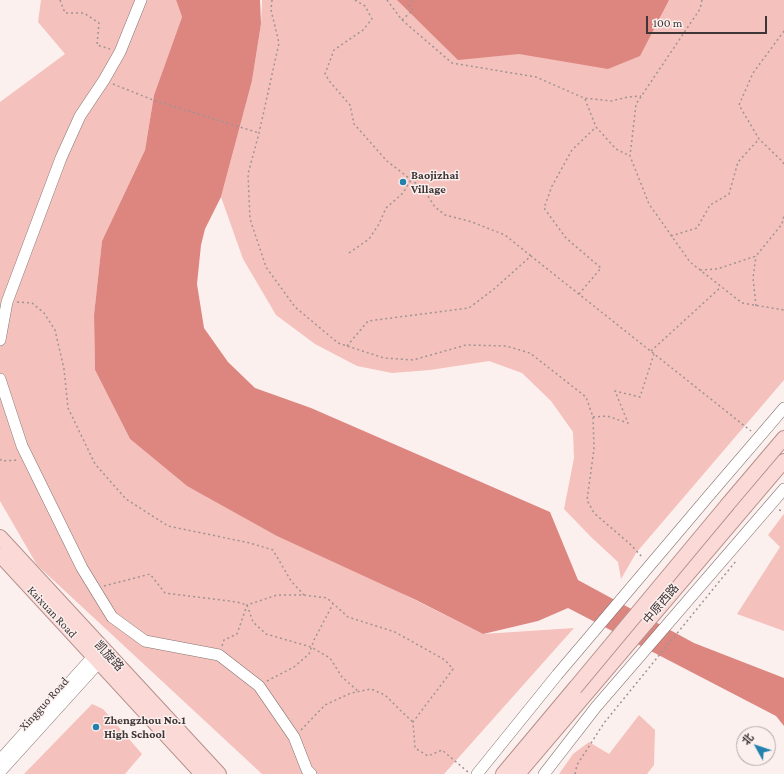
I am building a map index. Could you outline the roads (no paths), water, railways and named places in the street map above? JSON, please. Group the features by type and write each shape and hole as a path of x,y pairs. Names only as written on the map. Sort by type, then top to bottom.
{"main road":[{"name":"中原西路","path":"579,692 728,504 784,438"},
{"name":"中原西路","path":"579,692 784,461"},
{"name":"凯旋路","path":"0,537 100,655 219,774"},
{"name":"Kaixuan Road","path":"0,556 100,655 202,774"},
{"path":"503,774 579,692"},
{"path":"518,774 579,692"}],"street":[{"path":"0,340 7,302 61,158 80,116 104,80 120,52 141,0"},
{"path":"0,378 22,446 82,568 112,617 145,641 219,655 258,686 294,737 306,770 311,774"},
{"path":"477,774 557,675 784,408"},
{"path":"544,774 596,707 784,489"},
{"name":"Xingguo Road","path":"0,760 100,655"},
{"name":"Xingguo Road","path":"0,772 100,655"}],"place":[{"name":"Baojizhai Village","path":"403,182"},
{"name":"Zhengzhou No.1 High School","path":"96,727"}]}
